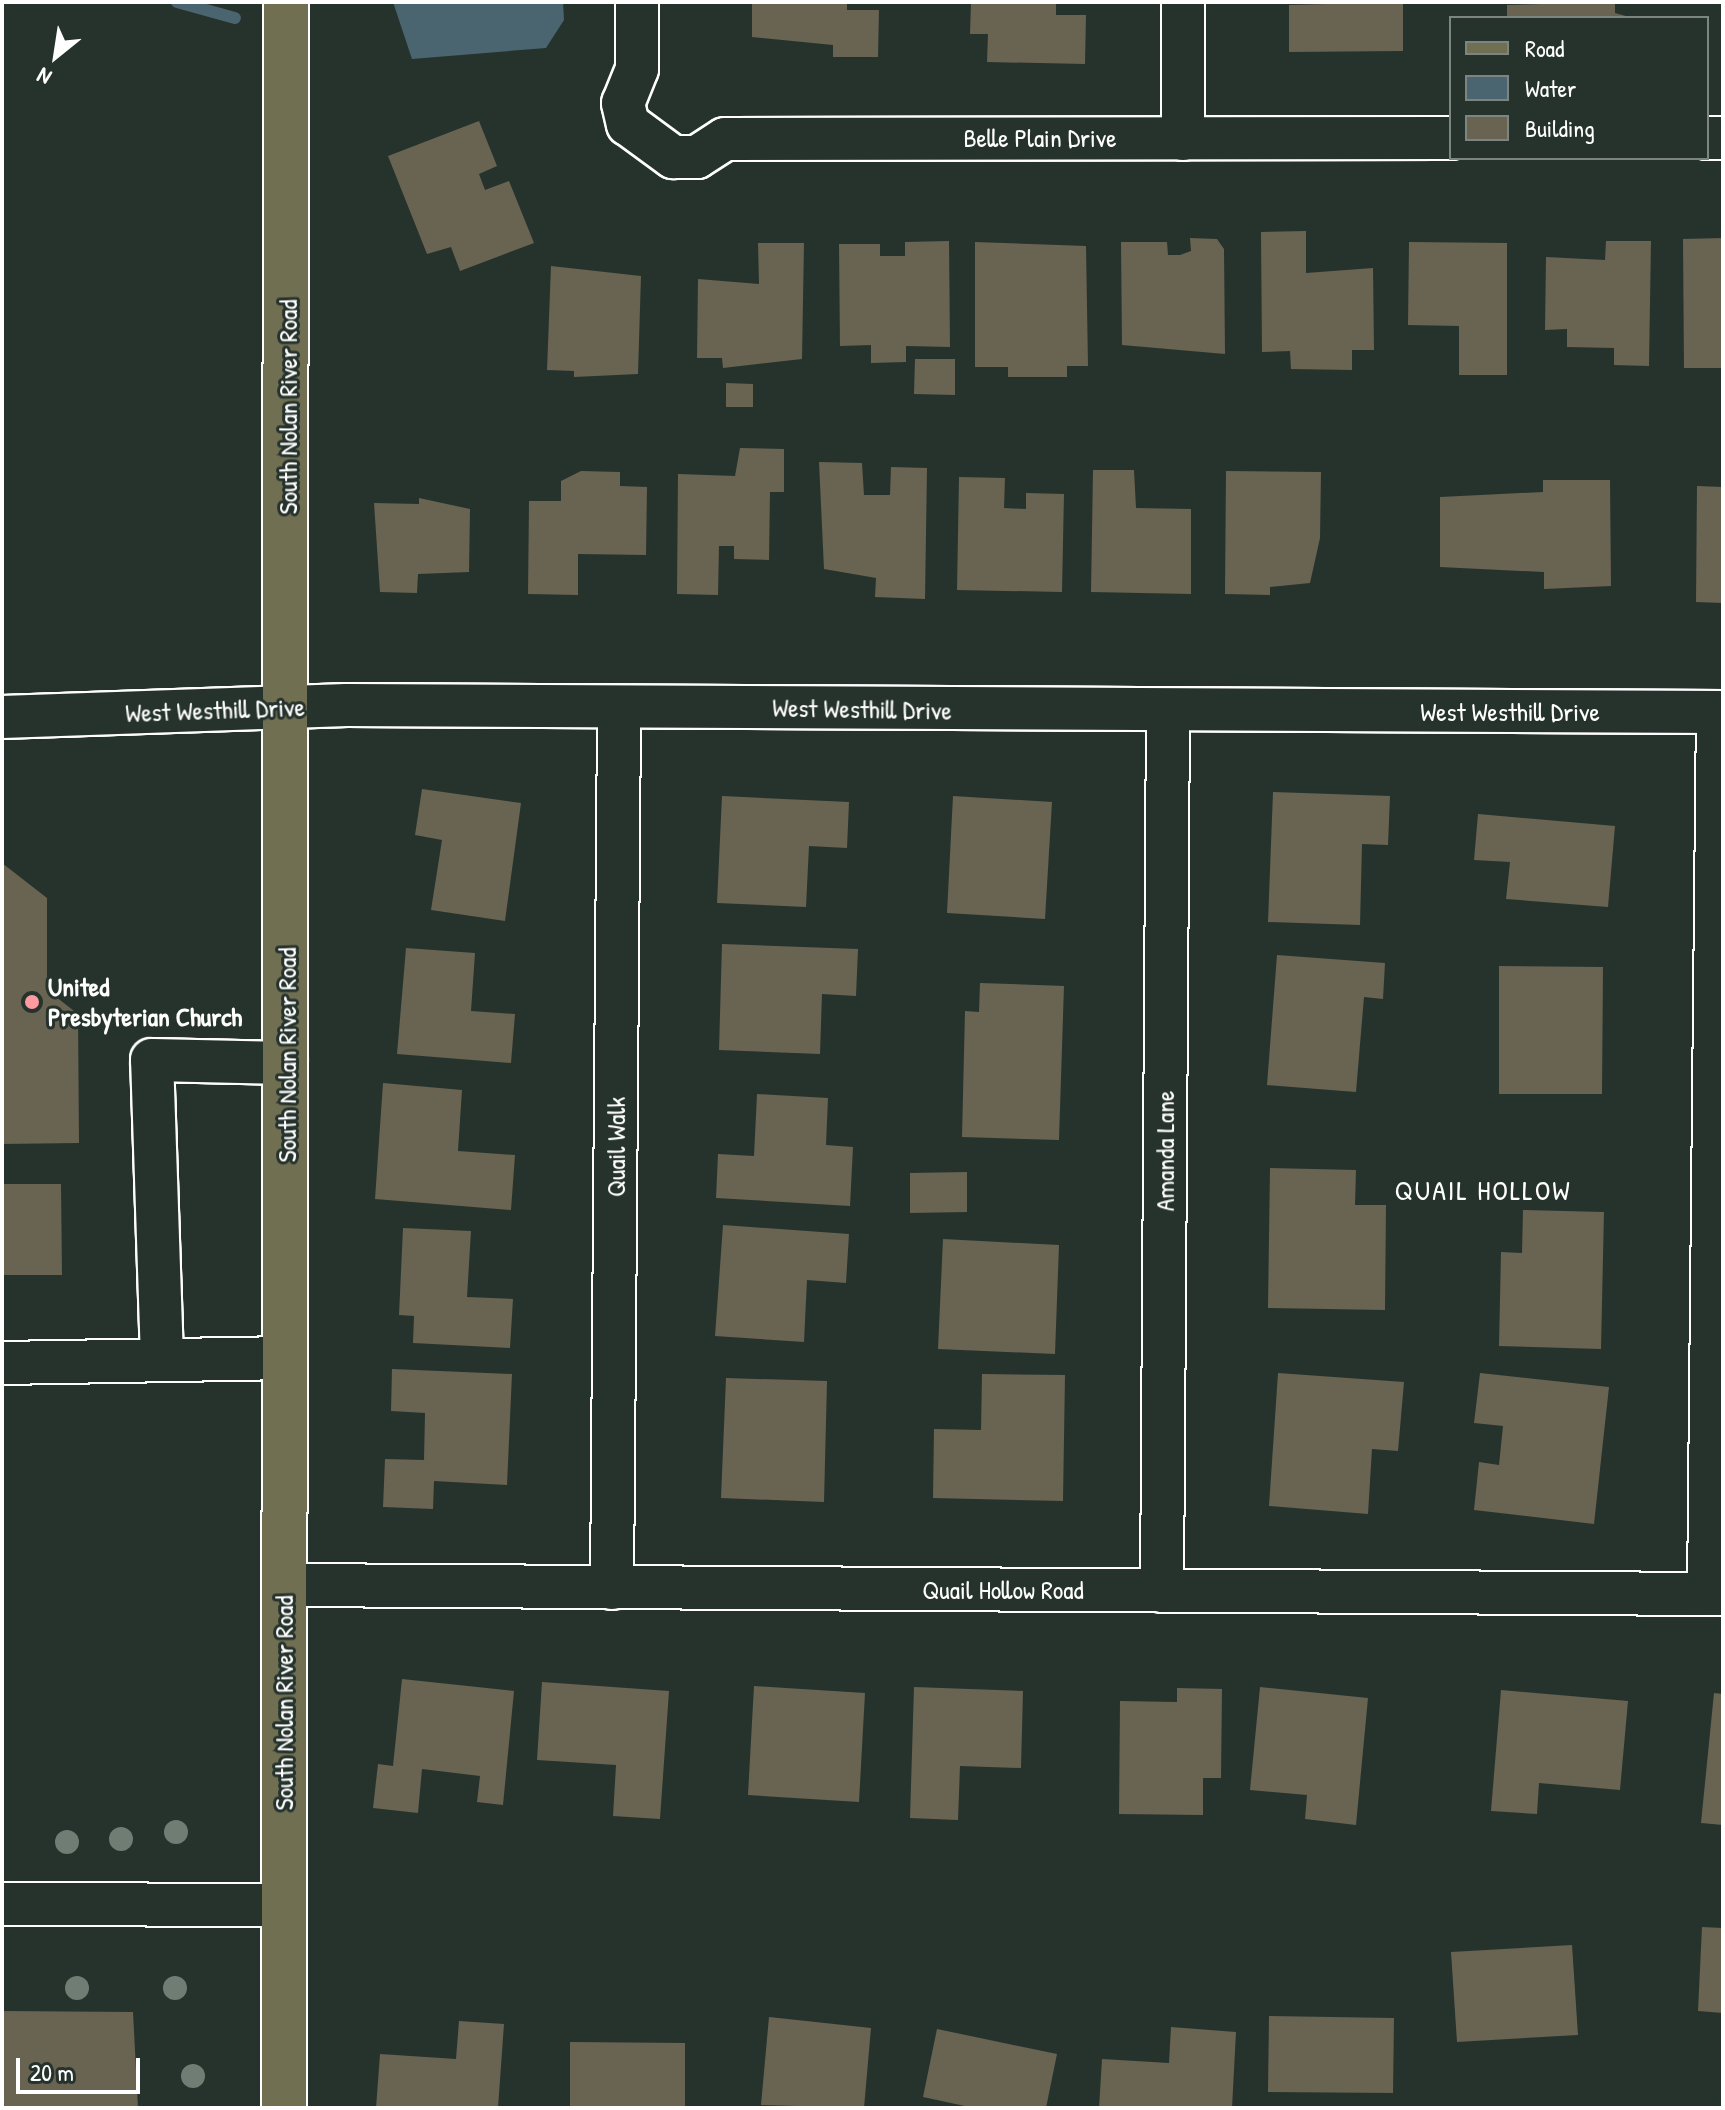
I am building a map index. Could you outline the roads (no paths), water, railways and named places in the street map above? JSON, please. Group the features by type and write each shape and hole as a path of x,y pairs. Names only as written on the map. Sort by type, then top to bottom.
{"main road":[{"name":"South Nolan River Road","path":"284,2108 286,1063 290,707 286,2"}],"street":[{"name":"Belle Plain Drive","path":"637,2 637,69 623,103 640,137 673,157 692,158 725,139 1449,138"},
{"path":"1183,2 1183,139"},
{"name":"West Westhill Drive","path":"2,717 290,707 1720,712"},
{"name":"Quail Walk","path":"612,1588 619,707"},
{"name":"Amanda Lane","path":"1162,1591 1168,712"},
{"path":"1716,1594 1720,712"},
{"path":"162,1359 152,1060 286,1063"},
{"path":"2,1363 286,1358"},
{"name":"Quail Hollow Road","path":"284,1585 1716,1594"},
{"path":"2,1904 284,1905"}],"water":[{"path":"393,2 563,2 564,20 546,48 412,59"}],"waterway":[{"path":"177,2 235,18"}],"place":[{"name":"United Presbyterian Church","path":"32,1002"}],"district":[{"name":"QUAIL HOLLOW","path":"1483,1190"}]}
